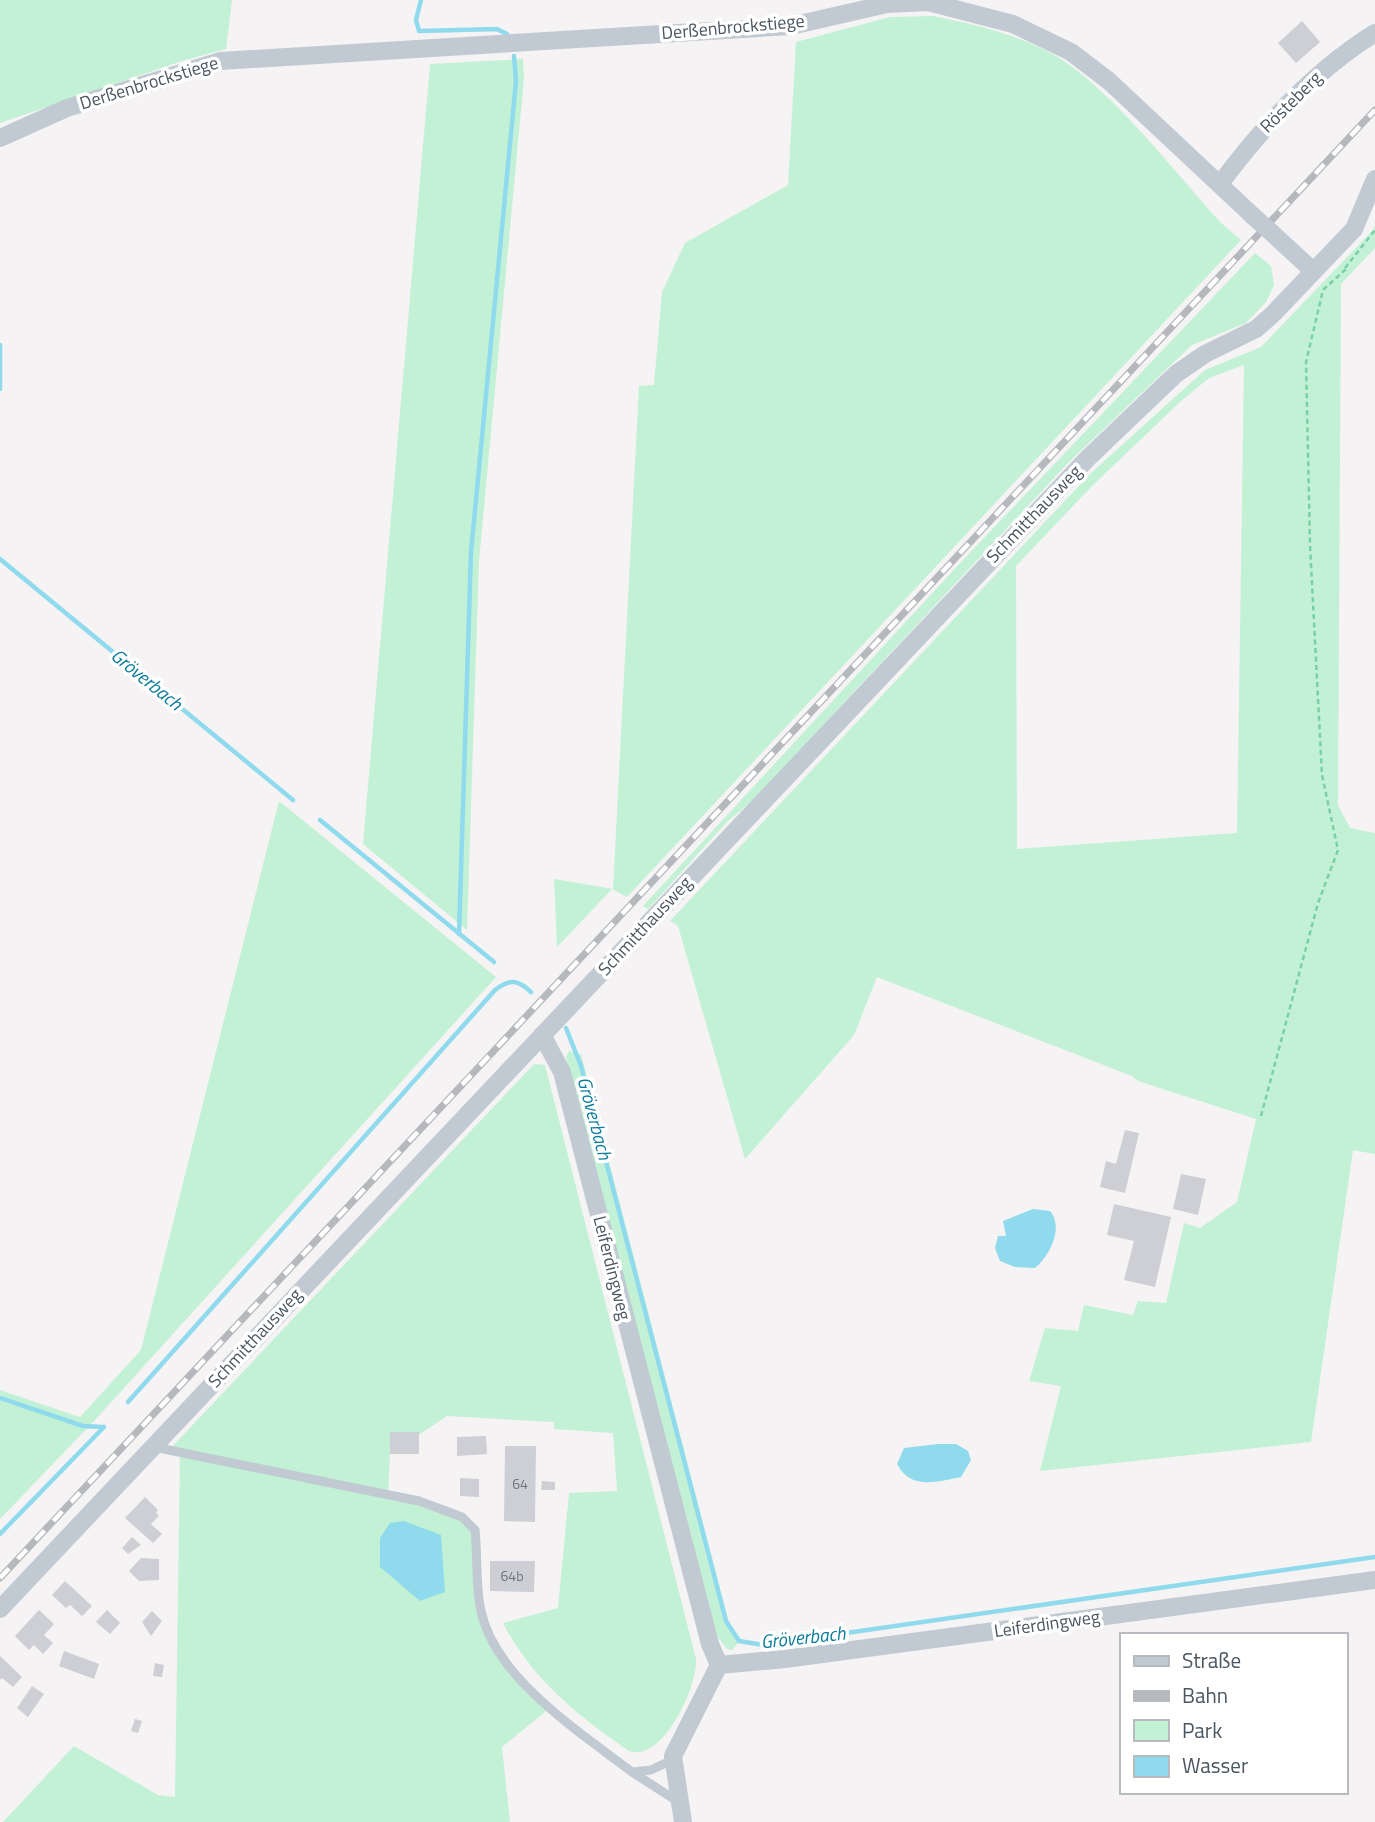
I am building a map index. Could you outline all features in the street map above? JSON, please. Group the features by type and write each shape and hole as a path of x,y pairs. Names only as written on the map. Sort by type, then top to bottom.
{"street":[{"name":"Derßenbrockstiege","path":"0,138 67,108 220,61 791,26 887,4 928,2 1013,24 1071,52 1109,81 1313,271"},
{"name":"Rösteberg","path":"1220,184 1249,146 1301,91 1328,66 1375,33"},
{"path":"1313,271 1354,229 1375,179"},
{"name":"Schmitthausweg","path":"0,1609 1087,458 1176,374 1205,354 1256,329 1313,271"},
{"name":"Leiferdingweg","path":"542,1035 562,1072 710,1644 719,1665 799,1657 1375,1580"},
{"path":"683,1822 677,1801 672,1760 719,1665"}],"lane":[{"path":"153,1447 419,1500 462,1517 475,1530 481,1613 496,1648 513,1671 540,1698 632,1773 677,1801"},
{"path":"632,1773 651,1770 672,1760"}],"path":[{"path":"1261,1116 1318,903 1338,850 1322,775 1310,545 1306,362 1322,290 1346,269"}],"green space":[{"path":"0,0 232,0 226,49 185,60 0,123"},
{"path":"933,16 1017,38 1064,61 1106,95 1220,222 1241,240 627,897 612,889 557,947 554,879 613,889 639,386 654,385 662,292 685,243 788,185 796,42 890,17"},
{"path":"523,59 524,78 479,561 467,930 363,844 430,64"},
{"path":"1375,225 1375,248 1341,284 1338,805 1350,828 1375,833 1375,1154 1353,1150 1311,1442 1040,1471 1061,1386 1029,1381 1045,1328 1078,1331 1084,1305 1133,1315 1138,1301 1166,1303 1184,1223 1200,1228 1237,1202 1256,1119 1138,1081 1132,1076 877,977 854,1035 745,1159 678,926 670,921 1091,473 1205,370 1261,347","holes":["1244,365 1237,833 1017,849 1016,566 1092,486 1181,401 1209,378"]},
{"path":"1255,253 1271,266 1274,285 1266,302 1246,323 1192,345 1070,461 752,801 727,822 648,909 643,906 962,561"},
{"path":"279,801 496,977 95,1420 0,1519 0,1390 80,1417 141,1350"},
{"path":"569,1051 581,1054 729,1623 741,1639 732,1650 727,1649 716,1635 566,1057"},
{"path":"534,1064 545,1065 696,1659 691,1686 676,1720 654,1745 642,1752 629,1751 574,1710 542,1679 503,1623 558,1608 569,1493 617,1491 613,1433 554,1429 554,1422 447,1416 390,1454 388,1494 462,1517 475,1530 481,1613 496,1648 551,1707 502,1747 510,1822 3,1822 74,1746 158,1795 175,1797 180,1454 168,1451"}],"water":[{"path":"1033,1209 1050,1211 1056,1225 1046,1256 1035,1268 1015,1267 1000,1261 995,1248 998,1236 1006,1236 1003,1221"},
{"path":"956,1444 968,1451 971,1460 961,1477 933,1482 917,1481 909,1478 897,1464 904,1448"},
{"path":"404,1521 441,1535 445,1592 420,1601 380,1567 380,1538 390,1523"}],"building":[{"path":"1302,21 1320,42 1296,63 1278,43"},
{"path":"1125,1130 1139,1133 1125,1193 1100,1187 1106,1161 1116,1164"},
{"path":"1181,1174 1206,1179 1198,1215 1173,1209"},
{"path":"1114,1204 1171,1217 1155,1287 1124,1280 1134,1241 1107,1235"},
{"path":"390,1432 419,1432 419,1454 390,1454"},
{"path":"486,1436 487,1454 457,1456 457,1437"},
{"path":"505,1446 536,1446 535,1522 504,1521"},
{"path":"460,1478 479,1479 479,1497 460,1496"},
{"path":"542,1481 555,1482 555,1490 541,1490"},
{"path":"145,1497 158,1510 156,1513 159,1516 151,1524 162,1534 153,1543 125,1518"},
{"path":"132,1537 141,1545 128,1554 122,1548"},
{"path":"141,1558 159,1559 159,1580 139,1581 129,1571"},
{"path":"490,1561 535,1561 534,1592 490,1591"},
{"path":"65,1581 92,1606 82,1616 70,1605 66,1608 52,1595"},
{"path":"39,1610 54,1624 44,1635 53,1643 43,1654 34,1645 29,1650 15,1636"},
{"path":"107,1610 120,1623 110,1634 96,1622"},
{"path":"152,1611 162,1621 151,1636 142,1622"},
{"path":"64,1651 99,1664 94,1679 59,1666"},
{"path":"0,1656 22,1677 13,1687 2,1678 0,1680"},
{"path":"155,1663 164,1665 162,1677 153,1676"},
{"path":"32,1686 44,1694 28,1717 17,1708"},
{"path":"135,1719 142,1721 138,1733 131,1731"}],"waterway":[{"path":"421,0 416,20 419,31 497,29 507,34"},
{"path":"459,934 471,552 516,81 514,56"},
{"name":"Gröverbach","path":"0,345 0,389"},
{"name":"Gröverbach","path":"0,559 293,800"},
{"name":"Gröverbach","path":"320,820 494,962"},
{"name":"Gröverbach","path":"128,1402 495,990 514,982 531,992"},
{"name":"Gröverbach","path":"566,1028 581,1066 726,1621 739,1641 763,1645 1375,1557"},
{"name":"Gröverbach","path":"0,1398 83,1426 103,1427"},
{"path":"0,1534 104,1427"}],"railway":[{"path":"0,1578 1375,110"}]}
